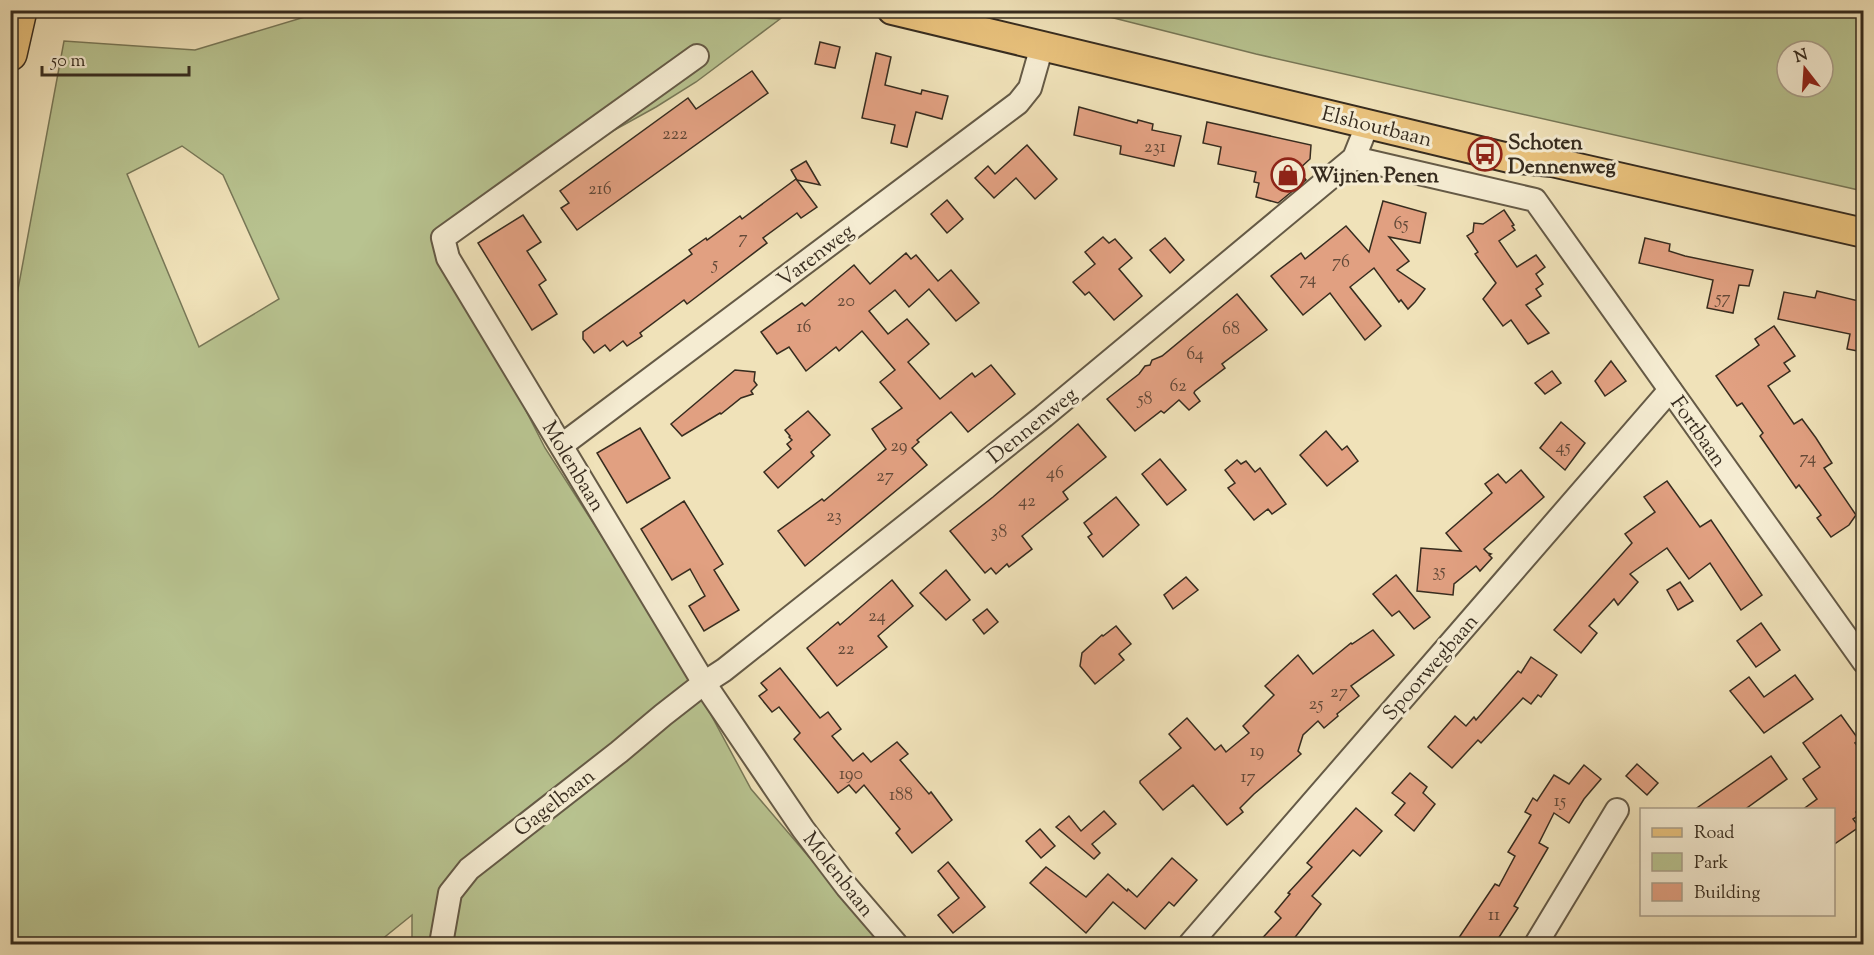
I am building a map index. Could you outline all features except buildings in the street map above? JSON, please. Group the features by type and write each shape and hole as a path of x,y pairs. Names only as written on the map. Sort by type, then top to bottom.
{"highway":[{"path":"10,54 20,10"}],"main road":[{"name":"Elshoutbaan","path":"892,10 1509,158 1552,162 1863,233"}],"street":[{"name":"Varenweg","path":"562,445 1018,103 1030,88 1042,46"},
{"name":"Molenbaan","path":"697,56 443,238 448,258 704,683 803,829 847,887 896,945"},
{"path":"1354,158 1368,123"},
{"name":"Fortbaan","path":"1354,158 1535,200 1863,662"},
{"name":"Dennenweg","path":"704,683 724,670 1044,416 1354,158"},
{"name":"Spoorwegbaan","path":"1190,945 1670,390"},
{"name":"Gagelbaan","path":"441,945 450,893 469,868 704,683"},
{"path":"1536,945 1617,810"}],"green space":[{"path":"623,11 780,19 696,82 656,107 434,230 545,448 683,663 751,789 883,944 412,944 412,915 376,944 11,944 11,327 64,41 195,50 308,16","holes":["182,146 223,175 279,299 199,347 127,174"]},
{"path":"1086,11 1863,11 1863,191 1256,54"}],"place":[{"name":"Schoten Dennenweg","path":"1485,154"},
{"name":"Wijnen Penen","path":"1288,175"}]}
